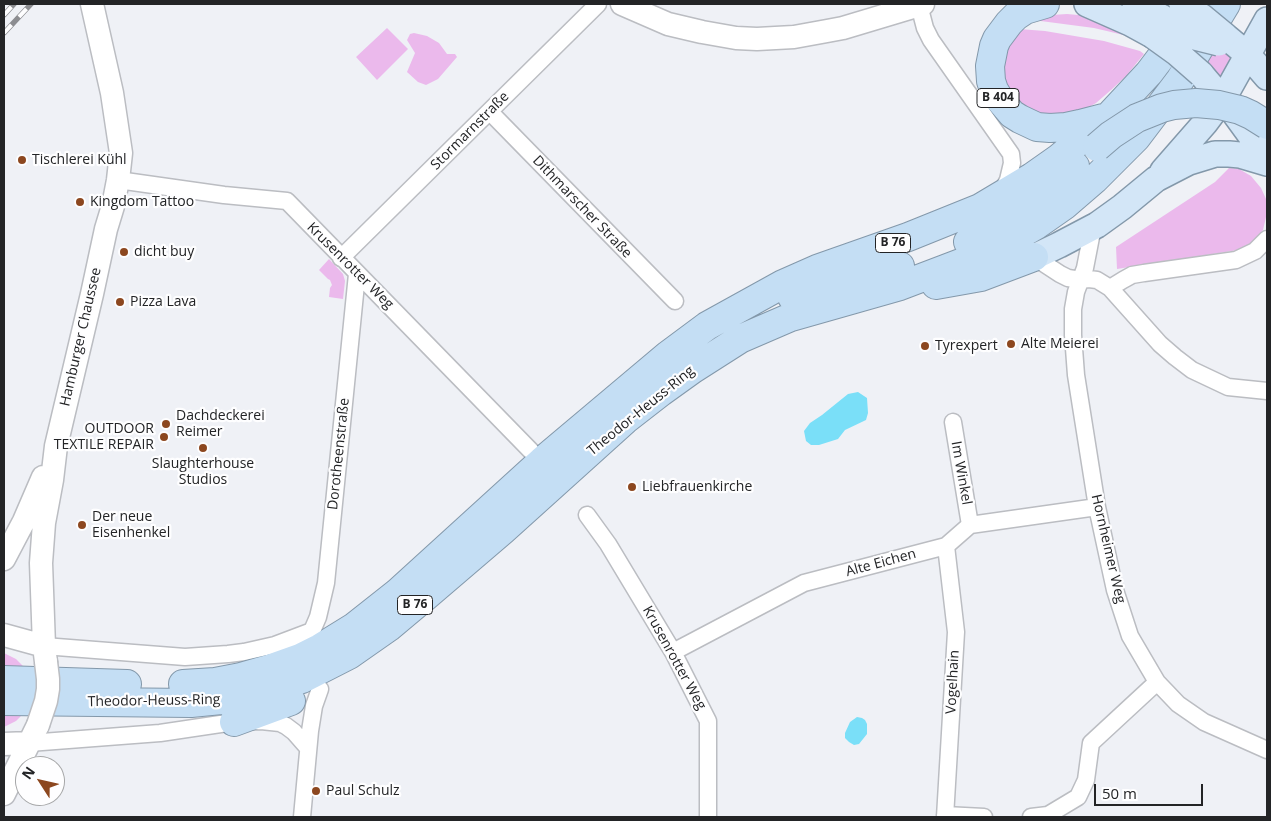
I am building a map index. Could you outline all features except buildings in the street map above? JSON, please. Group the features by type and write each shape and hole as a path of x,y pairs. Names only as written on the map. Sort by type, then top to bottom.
{"highway":[{"name":"B 404","path":"1045,4 1025,10 1008,23 1002,31 994,46 990,66 994,90 1012,114 1036,127 1066,127 1109,116"},
{"name":"Theodor-Heuss-Ring","path":"4,680 188,684 224,680 269,669 306,655 354,627 397,593 542,461 668,355 707,326 783,284 817,269 908,237 980,208 1032,177 1059,158 1109,116 1149,72 1200,4"},
{"name":"Theodor-Heuss-Ring","path":"4,701 192,703 221,700 253,695 302,679 349,655 389,627 503,530 625,420 693,369 740,339 791,316 890,279 992,251 1035,226 1065,205 1094,180 1136,138 1180,80 1226,4"},
{"path":"890,279 929,258 969,242 1008,220 1037,199 1111,135 1148,113 1174,105 1196,103 1219,104 1240,110 1267,125"},
{"path":"668,355 708,338 784,299 801,294 890,279 935,285 981,277 1034,257"},
{"path":"234,722 320,689 343,677 383,650 436,606 472,569 503,530"},
{"path":"312,631 358,608 431,563"}],"main road":[{"name":"Hamburger Chaussee","path":"4,794 34,734 46,701 48,679 41,563 44,524 56,446 118,180 121,153 119,136 112,93 92,4"},
{"path":"622,4 668,24 736,38 758,39 794,37 827,32 921,4"},
{"path":"1087,4 1130,23 1201,16 1242,39 1267,76"},
{"path":"1134,4 1166,19 1178,53 1223,99 1267,158"},
{"path":"1034,257 1097,225 1156,179 1205,123 1223,99 1242,39"},
{"name":"Hamburger Chaussee","path":"106,228 102,208 110,151 119,136"},
{"path":"1156,179 1189,162 1215,154 1240,155 1267,163"},
{"name":"Hamburger Chaussee","path":"4,559 24,522 56,446"},
{"path":"4,635 45,654"},
{"path":"4,744 34,734"}],"street":[{"name":"Stormarnstraße","path":"341,258 598,4"},
{"path":"921,4 925,28 930,40 1010,154 1012,163 1008,180 999,197"},
{"name":"Dithmarscher Straße","path":"490,112 675,301"},
{"name":"Krusenrotter Weg","path":"118,180 286,202 532,450"},
{"name":"Hornheimer Weg","path":"1097,225 1092,232 1085,268 1076,292 1073,310 1073,335 1076,375 1097,507 1115,590 1130,636 1157,682 1178,704 1204,722 1267,750"},
{"path":"1110,288 1123,280 1144,272 1236,260 1255,251 1267,239"},
{"path":"1034,257 1068,278 1097,280 1110,288 1160,344 1192,370 1228,387 1267,391"},
{"name":"Dorotheenstraße","path":"312,631 318,617 326,583 357,274"},
{"name":"Im Winkel","path":"953,422 970,524"},
{"path":"970,524 1097,507"},
{"name":"Krusenrotter Weg","path":"587,515 608,544 673,652 708,721 708,817"},
{"name":"Alte Eichen","path":"673,652 804,583 946,546 970,524"},
{"name":"Vogelhain","path":"945,816 956,632 946,546"},
{"path":"45,654 185,657 228,654 275,645 312,631"},
{"path":"1031,817 1048,815 1078,797 1086,780 1091,742 1157,682"},
{"path":"302,817 308,748 314,706 320,689"},
{"path":"34,734 160,732 234,722 267,722 280,723 294,732 308,748"},
{"path":"945,816 984,817"}],"shaded area":[{"path":"1052,15 1089,16 1128,36 1094,28 1033,20"},
{"path":"387,28 408,49 377,80 356,57"},
{"path":"1019,29 1045,31 1104,41 1140,51 1144,54 1126,76 1111,90 1096,103 1075,115 1037,115 1020,105 1004,84 1003,53"},
{"path":"410,34 427,36 439,43 447,54 455,54 457,57 438,79 426,85 418,82 407,72 415,53 407,40"},
{"path":"1214,51 1225,52 1233,59 1221,82 1205,66"},
{"path":"1229,168 1239,169 1251,176 1261,188 1266,199 1266,217 1263,230 1256,240 1238,250 1117,269 1116,247 1215,182"},
{"path":"329,259 343,274 345,281 343,299 329,297 332,285 330,280 319,270"},
{"path":"4,653 16,659 25,668 4,669"},
{"path":"4,711 25,712 16,721 4,727"}],"water":[{"path":"858,392 867,398 868,413 866,420 845,430 838,439 819,445 811,445 806,441 804,431 810,423 848,394"},
{"path":"857,717 865,720 867,734 859,744 854,745 845,738 845,733 850,722"}],"railway":[{"path":"4,15 14,4"},
{"path":"4,33 31,4"}],"place":[{"name":"Tischlerei Kühl","path":"22,160"},
{"name":"Kingdom Tattoo","path":"80,202"},
{"name":"dicht buy","path":"124,252"},
{"name":"Pizza Lava","path":"120,302"},
{"name":"Alte Meierei","path":"1011,344"},
{"name":"Tyrexpert","path":"925,346"},
{"name":"Dachdeckerei Reimer","path":"166,424"},
{"name":"OUTDOOR TEXTILE REPAIR","path":"164,437"},
{"name":"Slaughterhouse Studios","path":"203,448"},
{"name":"Liebfrauenkirche","path":"632,487"},
{"name":"Der neue Eisenhenkel","path":"82,525"},
{"name":"Paul Schulz","path":"316,791"}]}
